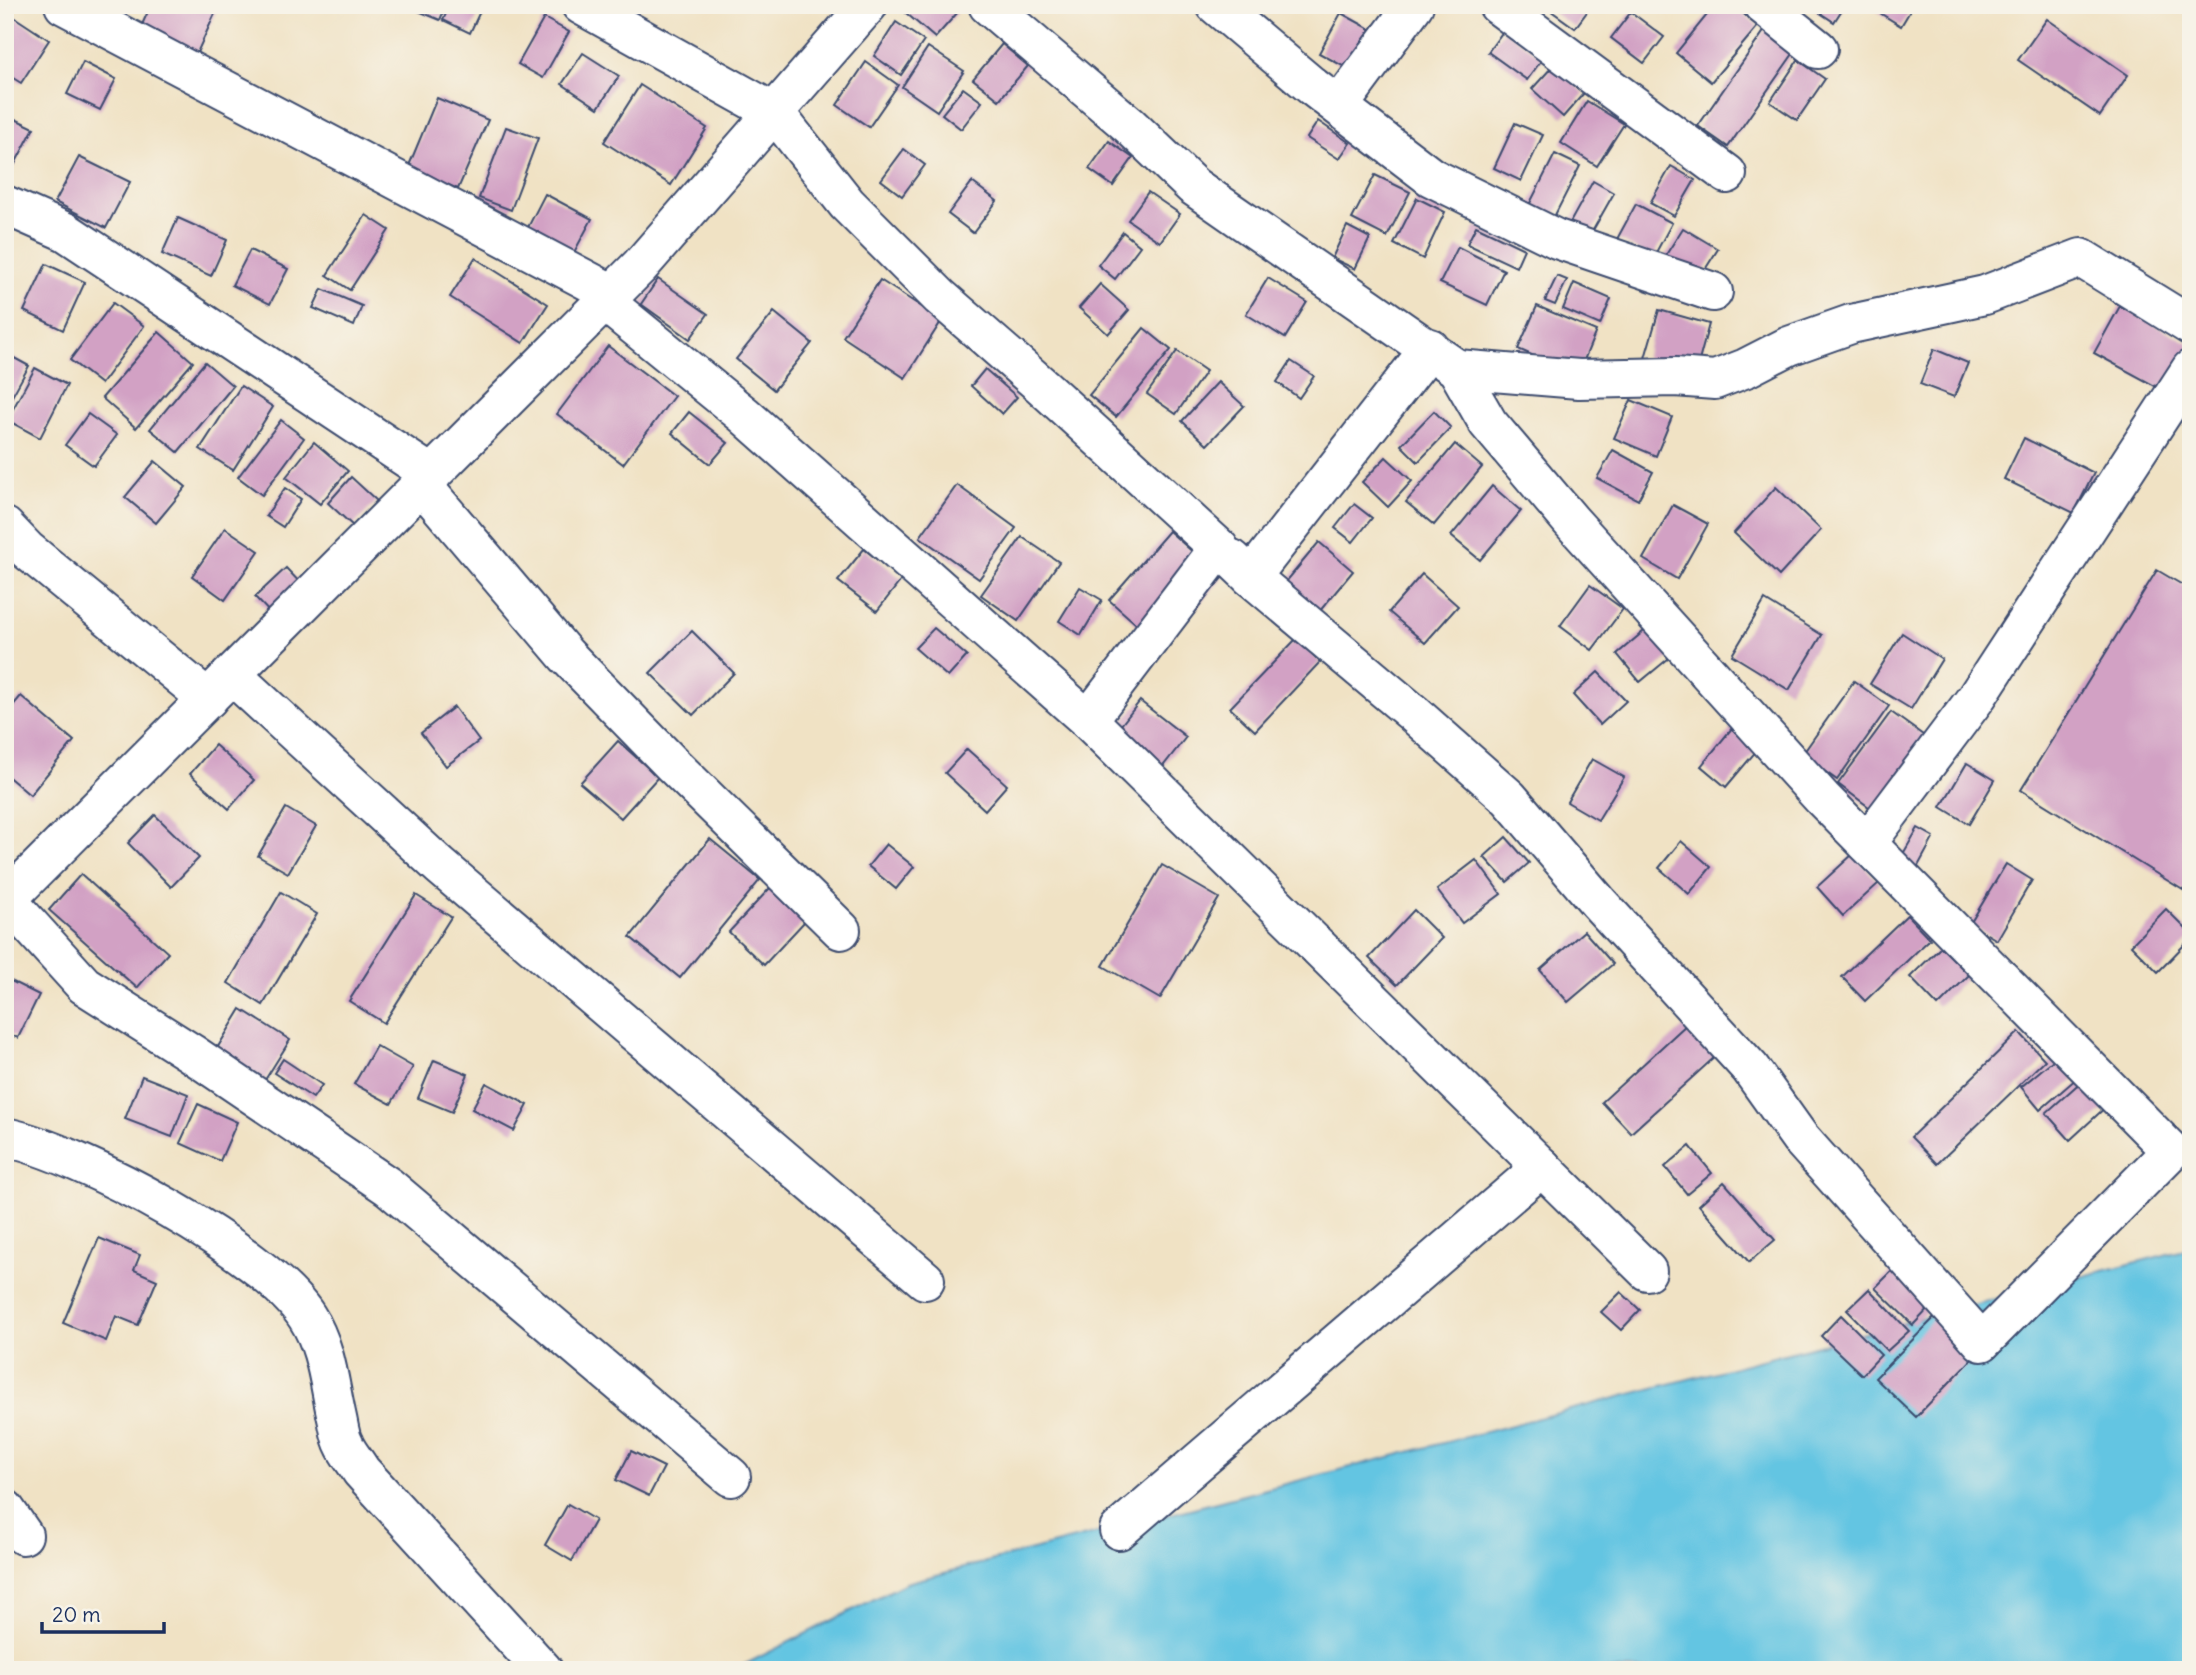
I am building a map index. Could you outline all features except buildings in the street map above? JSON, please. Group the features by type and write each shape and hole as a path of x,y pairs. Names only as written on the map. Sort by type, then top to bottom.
{"street":[{"path":"64,5 609,298 1088,720 1647,1271"},
{"path":"581,5 775,113 847,204 940,297 1042,386 1251,577 1403,704 1509,798 1598,902 1750,1068 1800,1138 1982,1342 2171,1151 1822,798 1571,521 1488,423 1444,358 1320,276 1192,186 1129,125 988,5"},
{"path":"731,1477 389,1187 191,1053 84,985 6,900 640,267 869,5"},
{"path":"1216,5 1431,177 1557,239 1713,292"},
{"path":"1339,106 1414,5"},
{"path":"1498,5 1727,174"},
{"path":"1763,5 1818,49"},
{"path":"5,205 66,232 427,480 566,655 673,765 842,930"},
{"path":"1444,358 1579,379 1675,377 1716,380 1789,346 1851,324 1985,295 2081,258 2191,326"},
{"path":"1251,577 1444,358"},
{"path":"1867,843 1976,698 2191,369"},
{"path":"5,527 27,550 220,687 440,866 925,1280"},
{"path":"1088,720 1219,548"},
{"path":"5,1137 30,1142 115,1180 215,1236 279,1283 307,1317 324,1353 344,1444 361,1471 543,1670"},
{"path":"1119,1530 1542,1167"}],"water":[{"path":"2191,1248 2191,1670 734,1670 906,1583"}]}
